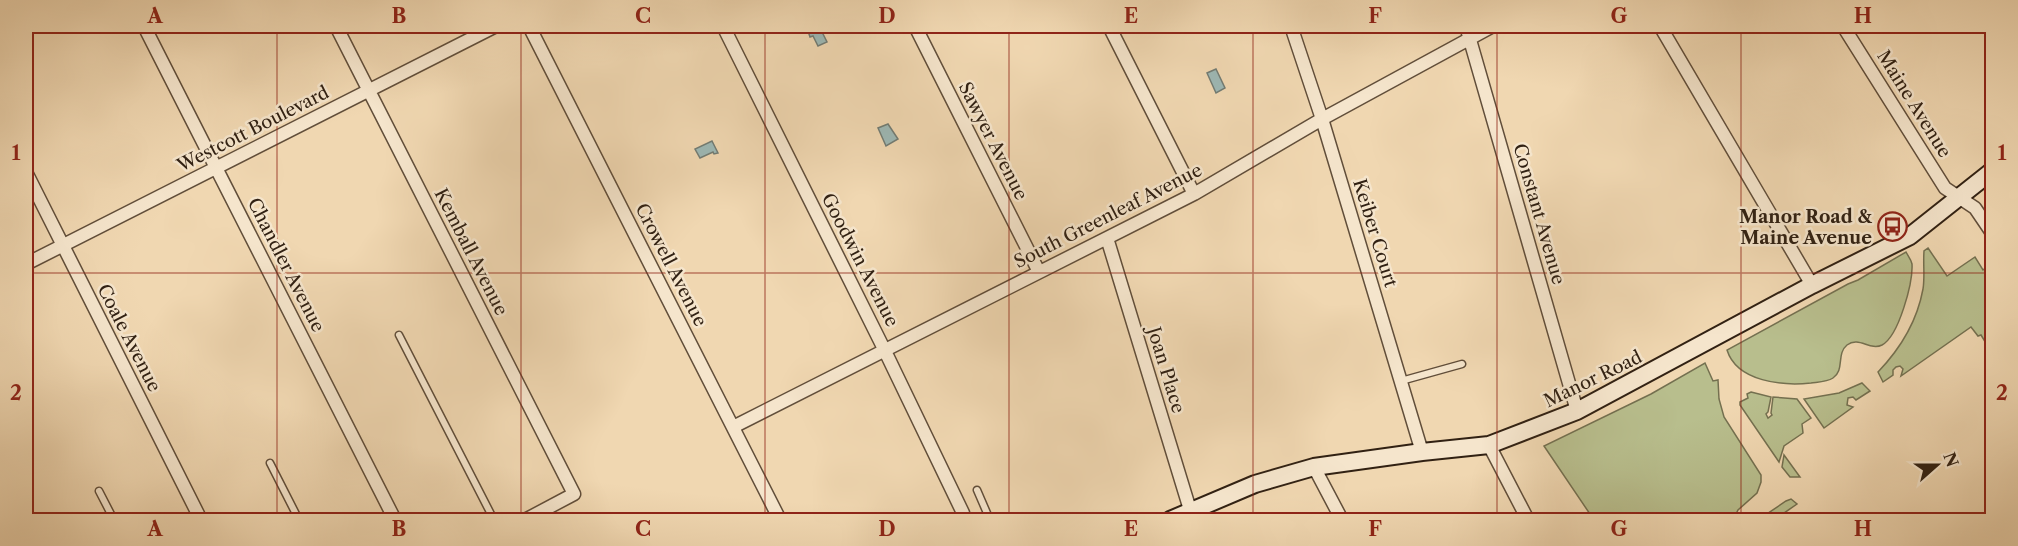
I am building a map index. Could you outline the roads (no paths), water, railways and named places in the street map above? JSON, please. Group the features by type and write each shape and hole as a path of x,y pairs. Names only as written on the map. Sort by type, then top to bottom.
{"street":[{"name":"Chandler Avenue","path":"144,26 395,520"},
{"name":"Kemball Avenue","path":"336,26 574,494 525,520"},
{"name":"Westcott Boulevard","path":"26,264 496,26"},
{"name":"Crowell Avenue","path":"530,26 780,520"},
{"name":"Goodwin Avenue","path":"723,26 963,513"},
{"name":"Sawyer Avenue","path":"915,26 1039,272"},
{"path":"1109,26 1194,194"},
{"name":"Keiber Court","path":"1291,26 1322,119 1422,452"},
{"name":"South Greenleaf Avenue","path":"733,427 1194,194 1468,31 1493,26"},
{"path":"1660,26 1812,285"},
{"name":"Maine Avenue","path":"1843,26 1945,188 1974,208 1992,233"},
{"name":"Constant Avenue","path":"1468,31 1577,411"},
{"name":"Manor Road","path":"1170,520 1255,484 1314,467 1489,445 1577,411 1812,285 1910,236 1992,171"},
{"name":"Coale Avenue","path":"26,172 201,520"},
{"name":"Joan Place","path":"1107,238 1191,513"},
{"path":"1489,445 1528,520"},
{"path":"1314,467 1342,520"}],"lane":[{"path":"399,334 494,520"},
{"path":"1401,381 1462,364"},
{"path":"270,463 299,520"},
{"path":"977,490 990,520"},
{"path":"99,491 114,520"}],"water":[{"path":"819,26 827,42 818,46 808,31"},
{"path":"1216,69 1225,88 1216,93 1207,73"},
{"path":"888,124 898,139 886,146 878,128"},
{"path":"712,141 718,153 713,152 700,158 695,149"}],"place":[{"name":"Manor Road & Maine Avenue","path":"1893,227"}]}
